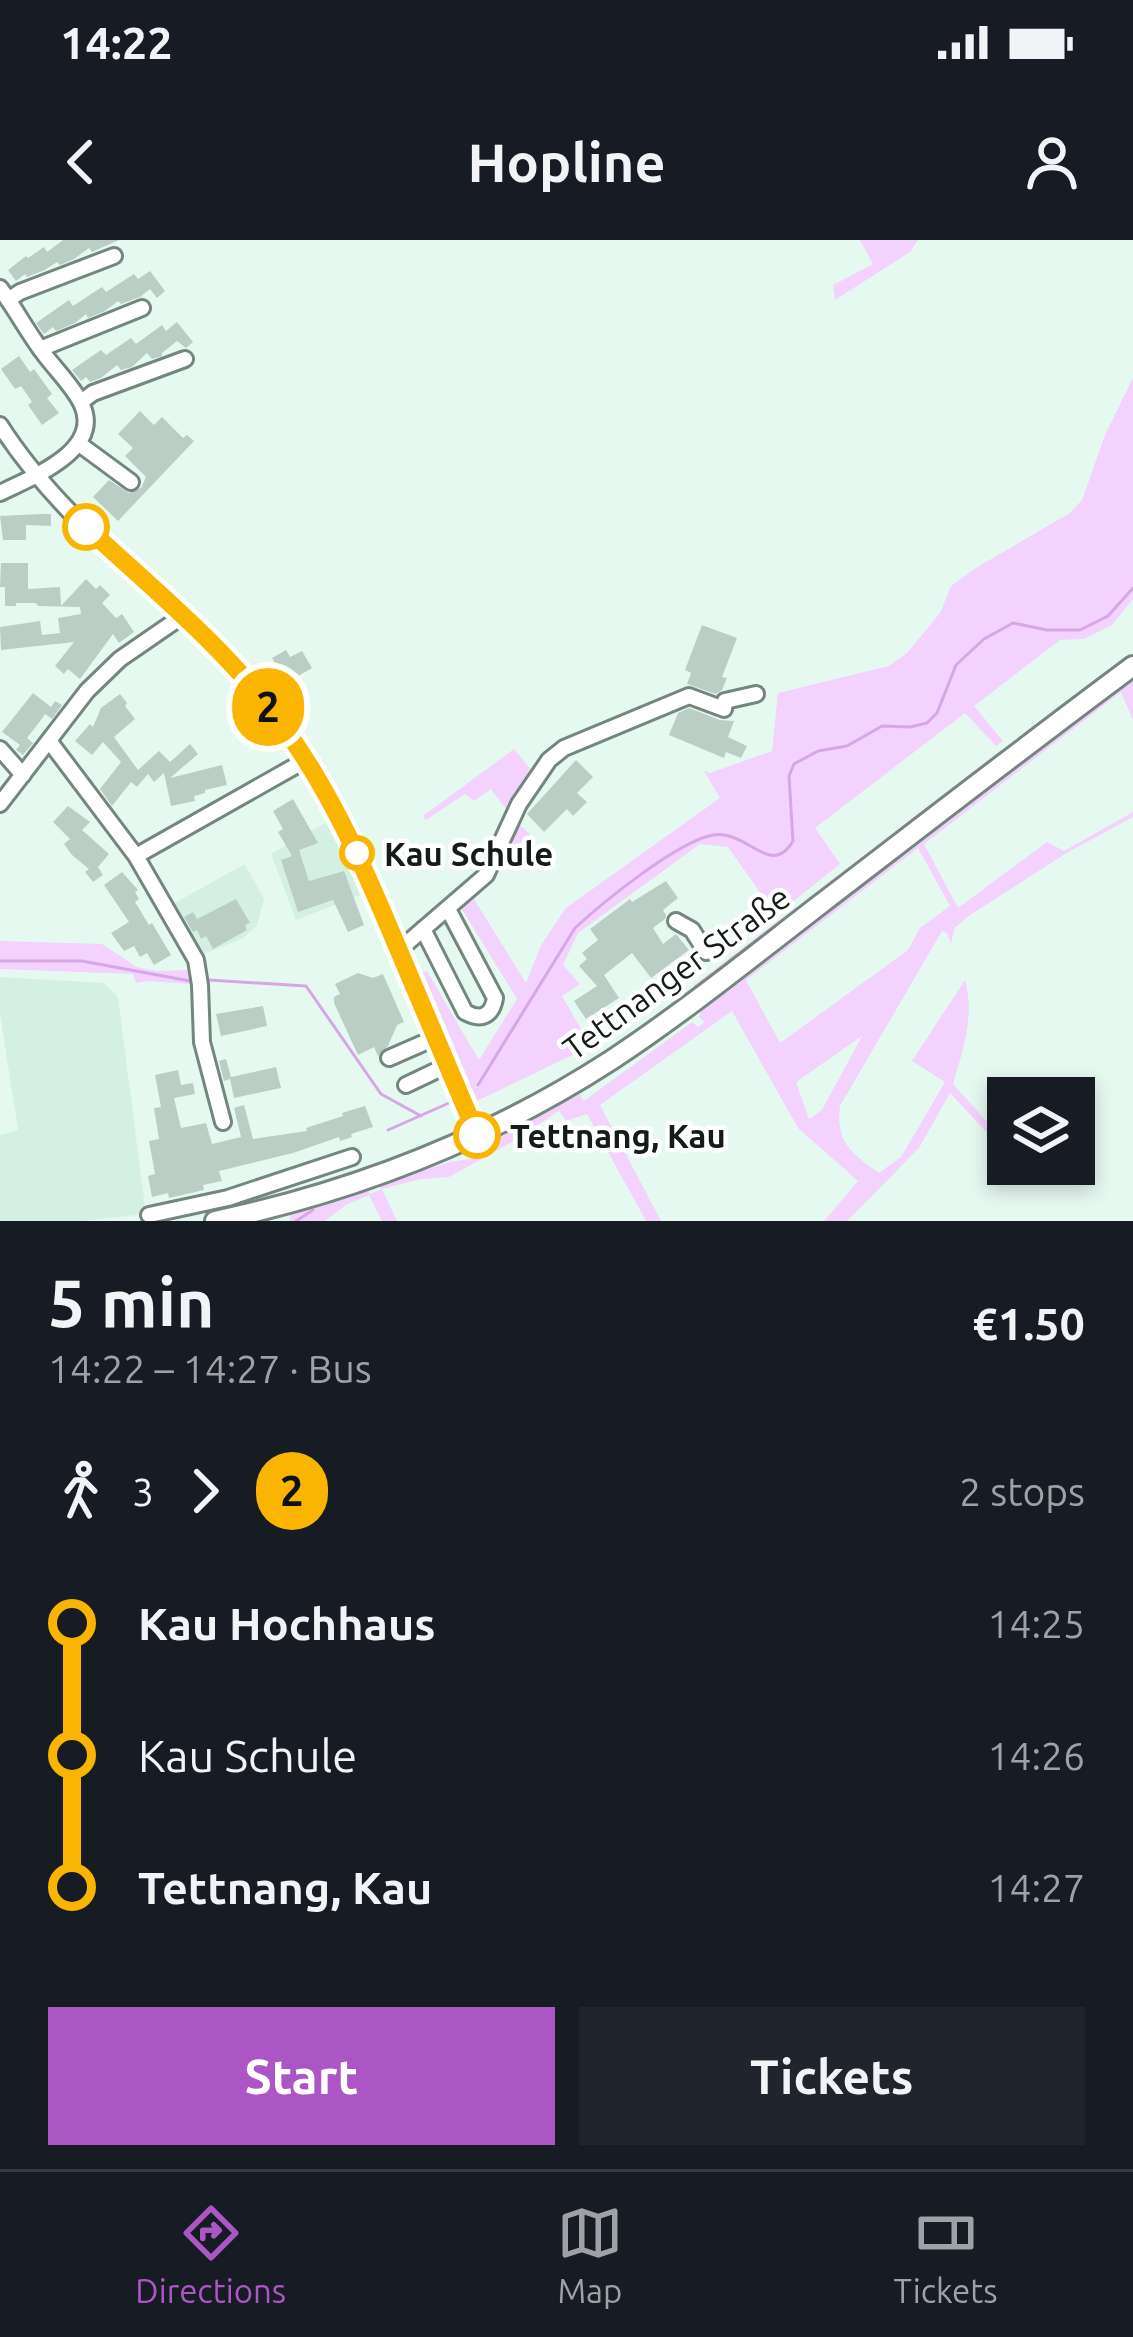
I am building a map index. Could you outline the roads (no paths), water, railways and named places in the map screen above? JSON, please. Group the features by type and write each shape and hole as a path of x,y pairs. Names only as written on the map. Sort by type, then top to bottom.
{"main road":[{"name":"Tettnanger Straße","path":"215,1221 351,1185 477,1135 574,1082 651,1033 1126,671"}],"street":[{"path":"0,493 64,458 78,443 85,425 81,402 4,294 114,256"},
{"path":"40,350 142,308"},
{"path":"81,402 93,393 185,359"},
{"path":"0,425 37,476 254,690 306,760 350,836 477,1135"},
{"path":"78,443 131,482"},
{"path":"0,804 101,677 182,617"},
{"path":"399,950 486,875 519,804 549,760 581,738 689,695 724,709 725,701 756,694"},
{"path":"50,742 136,856 196,960 202,1042 223,1122"},
{"path":"0,749 23,775"},
{"path":"136,856 306,760"},
{"path":"423,929 465,1012 476,1018 486,1016 496,998 448,909"},
{"path":"676,921 692,930 706,952"},
{"path":"389,1058 436,1037"},
{"path":"406,1084 448,1065"},
{"path":"149,1215 228,1198 352,1156"},
{"path":"201,1204 205,1221"}],"waterway":[{"path":"478,1085 575,928 621,889 661,860 713,835 737,839 767,854 785,851 793,841 789,776 794,764 818,751 847,746 882,726 927,723 937,713 956,665 984,639 1013,623 1080,630 1108,616 1133,588"},
{"path":"0,961 82,961 190,981"},
{"path":"209,980 306,986 381,1094 421,1116"},
{"path":"388,1130 449,1103"},
{"path":"296,1221 313,1210"}],"place":[{"name":"Kau Schule","path":"357,853"},
{"name":"Tettnang, Kau","path":"477,1135"}]}
